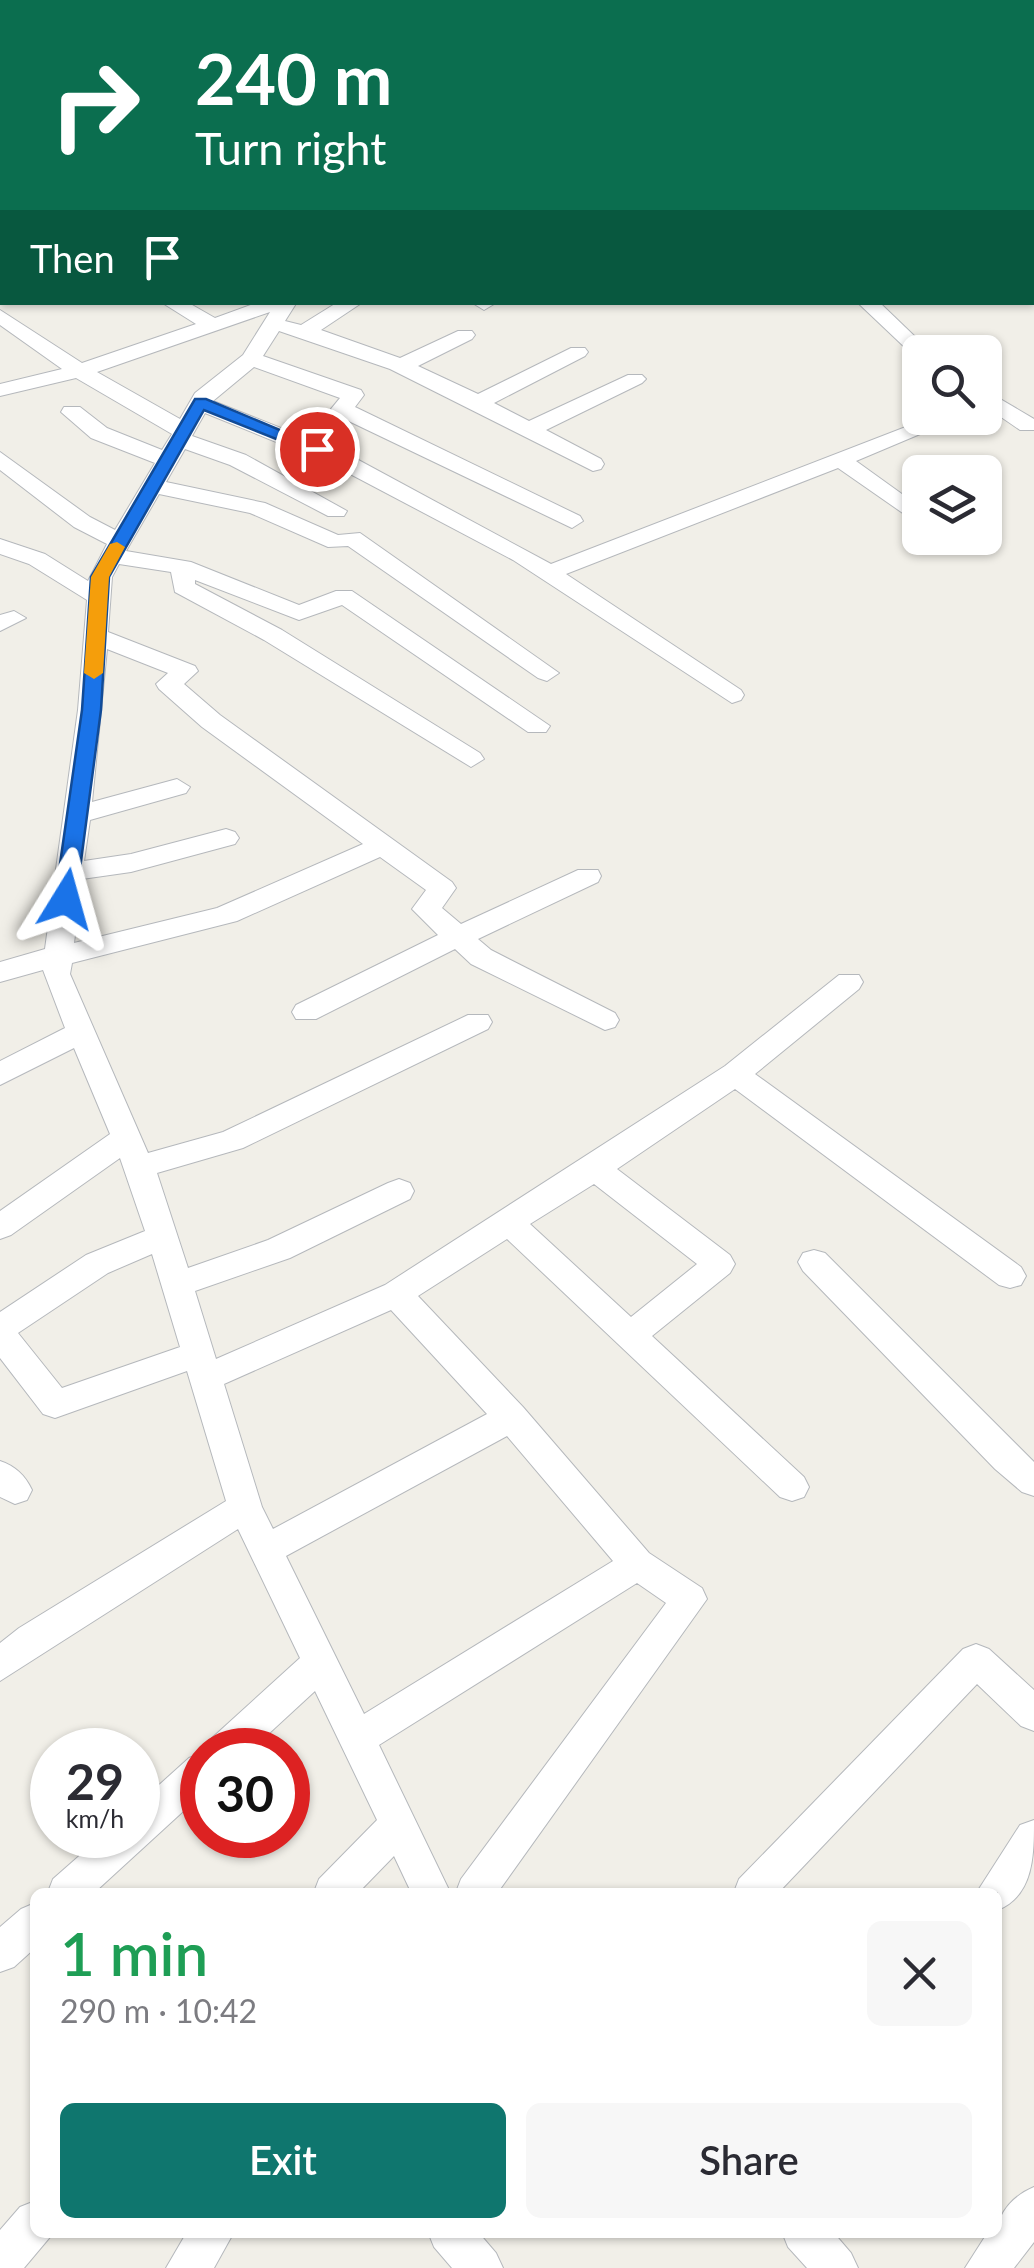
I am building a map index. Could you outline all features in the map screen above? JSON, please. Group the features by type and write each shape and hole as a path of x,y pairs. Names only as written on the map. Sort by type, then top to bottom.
{"street":[{"path":"176,305 211,324"},
{"path":"306,330 348,305"},
{"path":"871,305 903,335"},
{"path":"280,310 251,359 200,403 100,577 92,710 56,974 132,1152 162,1236 245,1507 429,1888"},
{"path":"0,390 78,372 211,324 280,310 306,330 403,365 593,464"},
{"path":"0,316 78,372 165,418 170,454"},
{"path":"403,365 464,335"},
{"path":"477,404 578,352"},
{"path":"251,359 353,394 342,409 572,521"},
{"path":"528,430 635,379"},
{"path":"200,403 343,461 549,573 732,694"},
{"path":"1002,409 1028,425"},
{"path":"72,412 100,433 170,454 238,460 336,511"},
{"path":"549,573 903,435"},
{"path":"170,454 257,508 336,542 352,538 547,673"},
{"path":"0,459 116,549 183,567 299,613 344,596 537,726"},
{"path":"839,459 902,505"},
{"path":"0,546 38,560 99,598"},
{"path":"183,567 182,588 273,635 471,759"},
{"path":"96,636 186,671 168,684 211,721 442,888 426,909 481,957 604,1020"},
{"path":"77,815 177,787"},
{"path":"69,872 132,863 226,838"},
{"path":"0,972 58,953 205,922 271,898 382,845"},
{"path":"306,1012 402,960 459,938 588,876"},
{"path":"162,1236 96,1264 0,1331 55,1404 202,1366 396,1294 735,1074 849,982"},
{"path":"0,1227 132,1152 232,1140 478,1022"},
{"path":"0,1074 81,1032"},
{"path":"735,1074 1010,1276"},
{"path":"595,1168 720,1264 628,1337"},
{"path":"177,1284 279,1249 399,1191"},
{"path":"508,1223 792,1487"},
{"path":"814,1262 1007,1460 1034,1482"},
{"path":"396,1294 511,1417 637,1564 689,1599 478,1888"},
{"path":"266,1550 511,1417"},
{"path":"0,1664 32,1639 245,1507"},
{"path":"358,1739 637,1564"},
{"path":"757,1888 976,1660 1034,1714"},
{"path":"248,1728 320,1663"},
{"path":"160,1809 180,1790"},
{"path":"337,1888 398,1824"},
{"path":"999,1888 1034,1838"},
{"path":"71,1888 105,1858"},
{"path":"0,1954 30,1927"},
{"path":"987,2268 1034,2208"},
{"path":"0,2263 30,2228"},
{"path":"188,2268 209,2238"},
{"path":"454,2238 481,2268"},
{"path":"809,2238 836,2268"}],"slow traffic":[{"path":"94,673 100,577 117,547"}],"route":[{"path":"66,899 92,710 100,577 200,403 317,449"}]}
